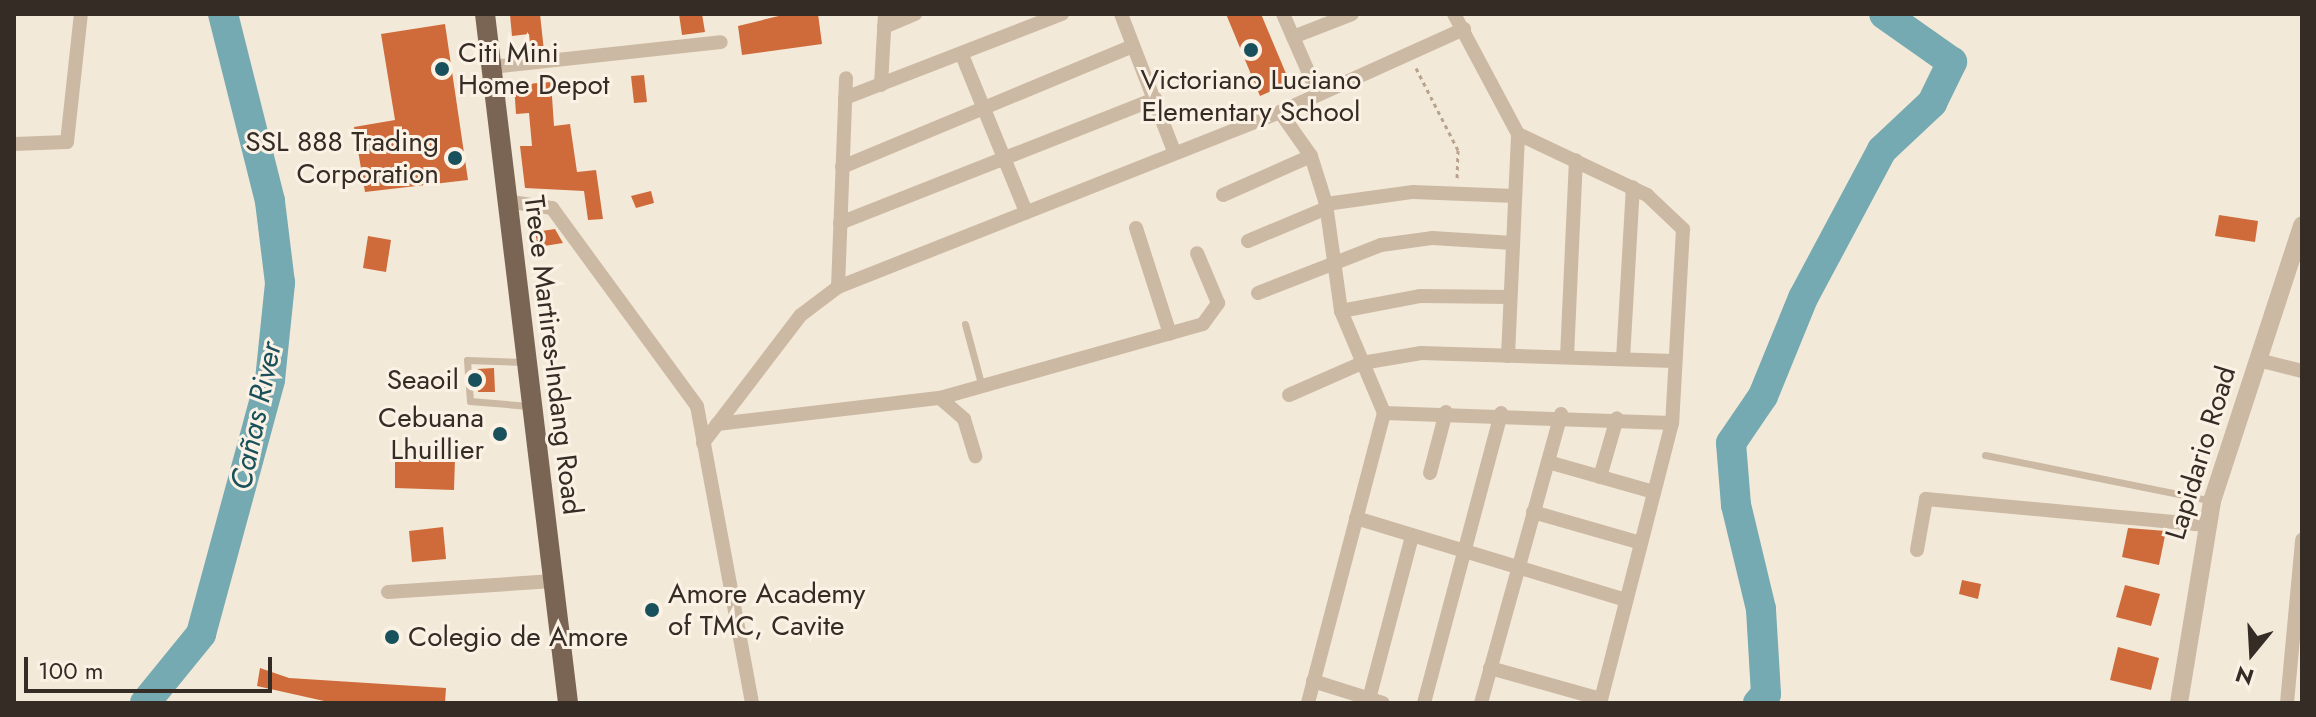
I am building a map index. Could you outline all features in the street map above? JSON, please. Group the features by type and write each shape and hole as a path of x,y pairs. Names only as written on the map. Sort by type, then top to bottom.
{"main road":[{"name":"Trece Martires-Indang Road","path":"485,14 505,201 568,703"}],"street":[{"path":"14,144 67,142 81,14"},
{"path":"881,85 884,20 915,14"},
{"path":"845,98 962,55 1028,21 1062,14"},
{"path":"1121,14 1173,149"},
{"path":"1283,14 1317,92"},
{"path":"1293,37 1352,14"},
{"path":"1454,14 1518,134 1508,356"},
{"path":"703,443 801,315 838,287 1173,149 1280,112 1317,92 1411,58 1464,29"},
{"path":"492,67 721,42"},
{"path":"842,167 980,107 1133,46"},
{"path":"962,55 1001,159 1026,212"},
{"path":"838,287 846,78"},
{"path":"840,223 1155,99"},
{"path":"1280,112 1311,156 1326,206 1341,311 1384,413 1308,703"},
{"path":"1490,668 1600,701 1672,423 1683,229 1670,209 1633,187 1518,134"},
{"path":"1223,195 1311,156"},
{"path":"1567,357 1576,160"},
{"path":"1623,359 1633,187"},
{"path":"1248,241 1326,206 1456,190 1515,196"},
{"path":"505,201 552,208 685,387 701,416 703,443 752,703"},
{"name":"Lapidario Road","path":"2179,703 2212,501 2302,225"},
{"path":"1136,228 1170,334"},
{"path":"1258,293 1334,258 1432,238 1513,243"},
{"path":"717,424 940,398 1170,334 1217,313 1197,253"},
{"path":"1341,311 1420,296 1510,297"},
{"path":"1289,395 1362,363 1421,353 1674,361"},
{"path":"2258,360 2302,371"},
{"path":"940,398 964,419 975,456"},
{"path":"1430,473 1446,412"},
{"path":"1384,413 1561,414 1672,423"},
{"path":"1424,703 1501,413"},
{"path":"1481,703 1516,567 1561,414"},
{"path":"1600,477 1617,418"},
{"path":"1548,462 1654,492"},
{"path":"1917,550 1926,499 2206,525"},
{"path":"1533,512 1641,543"},
{"path":"1356,518 1626,600"},
{"path":"1313,681 1376,701 1412,536"},
{"path":"2287,703 2302,540"},
{"path":"388,592 553,581"}],"lane":[{"path":"965,324 982,387"},
{"path":"525,362 467,360 470,401 531,407"},
{"path":"1985,455 2212,501"}],"path":[{"path":"1411,58 1458,150 1456,190"}],"building":[{"path":"540,14 544,51 531,53 529,34 512,36 510,15"},
{"path":"679,14 702,14 705,32 682,35"},
{"path":"787,14 818,14 822,44 742,55 738,26"},
{"path":"1226,14 1261,14 1290,83 1260,96"},
{"path":"445,24 468,180 365,192 354,127 395,120 381,34"},
{"path":"644,75 647,102 634,103 631,76"},
{"path":"551,82 554,126 570,124 577,172 596,170 603,219 588,220 584,191 525,188 520,146 532,146 529,113 516,114 514,85"},
{"path":"651,191 654,203 636,208 631,196"},
{"path":"2219,215 2258,221 2255,242 2215,236"},
{"path":"555,229 563,243 538,247 535,232"},
{"path":"368,236 391,240 386,272 363,268"},
{"path":"494,368 495,392 478,392 477,369"},
{"path":"395,458 455,459 454,490 395,488"},
{"path":"443,527 446,559 412,562 409,531"},
{"path":"2128,528 2166,531 2159,565 2122,557"},
{"path":"1962,580 1981,584 1978,599 1959,594"},
{"path":"2125,585 2160,594 2151,626 2116,617"},
{"path":"2118,647 2159,658 2151,690 2110,680"},
{"path":"260,668 289,678 446,688 445,703 333,703 257,686"}],"waterway":[{"name":"Cañas River","path":"145,703 201,634 270,380 280,283 270,201 223,14"},
{"path":"1758,703 1766,694 1761,609 1736,505 1731,443 1763,396 1803,298 1882,150 1932,103 1952,62 1884,14"}],"place":[{"name":"Victoriano Luciano Elementary School","path":"1251,50"},
{"name":"Citi Mini Home Depot","path":"442,69"},
{"name":"SSL 888 Trading Corporation","path":"455,158"},
{"name":"Seaoil","path":"475,380"},
{"name":"Cebuana Lhuillier","path":"500,434"},
{"name":"Amore Academy of TMC, Cavite","path":"652,610"},
{"name":"Colegio de Amore","path":"392,637"}]}
